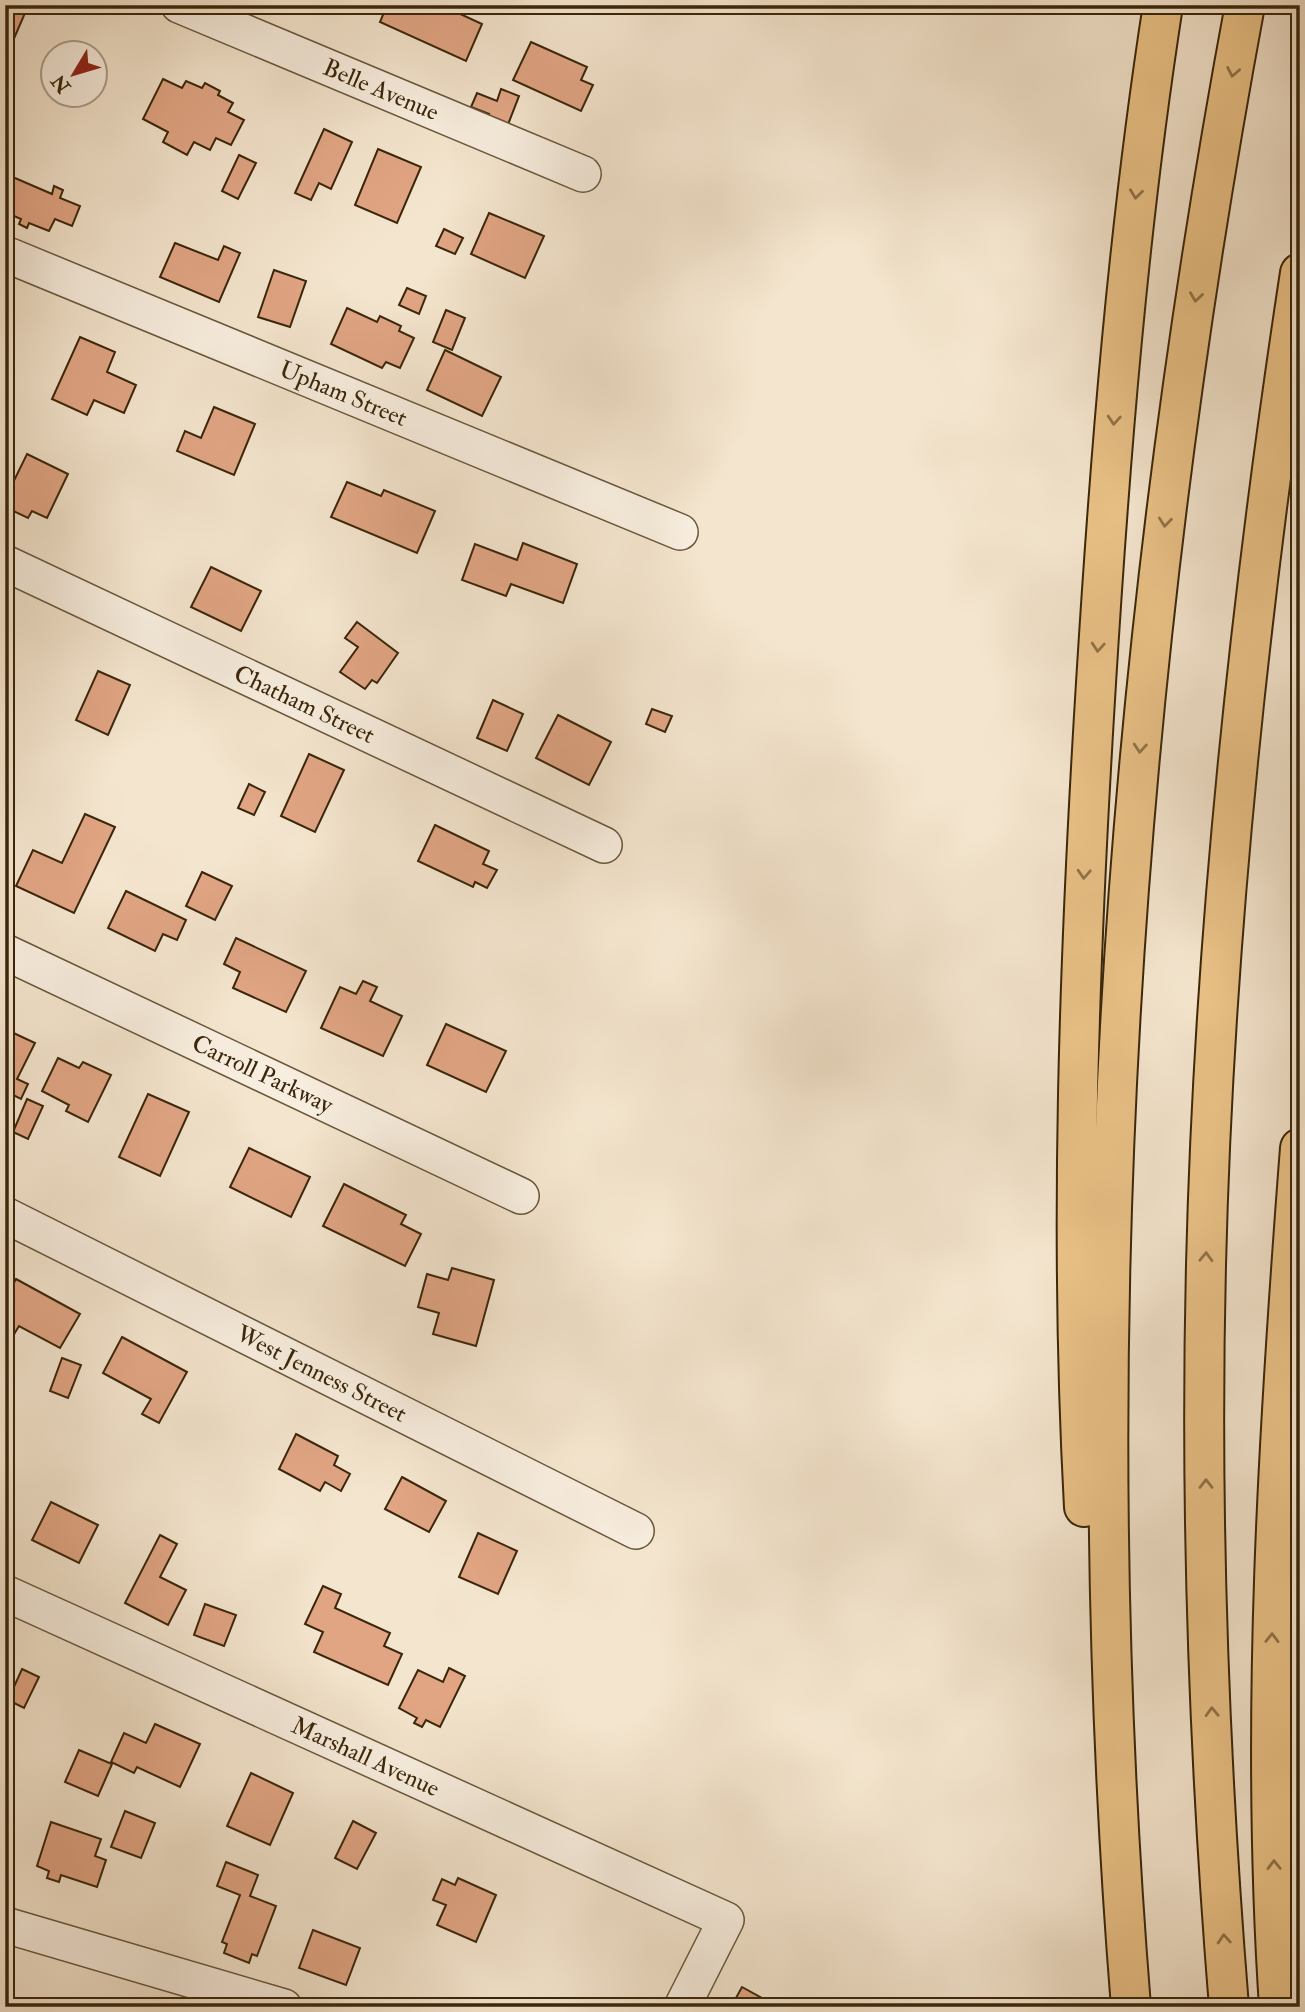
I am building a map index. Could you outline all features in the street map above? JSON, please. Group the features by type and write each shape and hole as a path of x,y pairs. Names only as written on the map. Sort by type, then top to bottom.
{"highway":[{"path":"1143,138 1150,5"},
{"path":"1130,2007 1095,1705 1081,1451 1075,1231 1086,842 1116,396 1143,138 1163,5"},
{"path":"1130,2007 1117,1802 1110,1592 1107,1340 1115,1109 1141,735 1165,519 1214,178 1245,5"},
{"path":"1229,2007 1213,1742 1206,1504 1206,1280 1210,1150 1225,927 1247,688 1275,441 1300,273"},
{"path":"1279,2007 1271,1765 1274,1539 1300,1148"}],"street":[{"name":"Belle Avenue","path":"179,5 583,174"},
{"name":"Upham Street","path":"5,254 680,532"},
{"name":"Chatham Street","path":"5,563 604,845"},
{"name":"Carroll Parkway","path":"5,952 521,1196"},
{"name":"West Jenness Street","path":"5,1215 636,1531"},
{"name":"Marshall Avenue","path":"5,1593 726,1920 682,2007"},
{"path":"5,1925 284,2007"}],"building":[{"path":"5,5 25,13 6,57 5,56"},
{"path":"387,5 441,5 482,24 466,61 380,22"},
{"path":"531,42 587,67 581,80 593,85 581,111 513,80"},
{"path":"163,79 182,88 186,81 202,88 205,83 220,91 218,95 233,103 228,112 244,120 231,145 216,138 210,150 194,142 187,155 163,142 168,132 143,119"},
{"path":"501,89 519,96 507,127 488,119 489,114 471,107 477,93 497,101"},
{"path":"324,129 352,142 331,189 319,183 311,200 295,193"},
{"path":"378,149 421,167 397,223 355,205"},
{"path":"239,155 256,163 238,199 222,191"},
{"path":"8,175 52,194 54,186 63,190 60,198 80,206 72,226 55,219 49,231 29,223 27,228 19,224 21,219 5,212"},
{"path":"489,213 544,236 525,278 471,254"},
{"path":"444,229 463,238 455,254 436,246"},
{"path":"175,243 218,260 224,246 240,253 219,302 160,277"},
{"path":"274,270 306,281 290,327 258,317"},
{"path":"407,288 426,296 419,314 399,305"},
{"path":"347,308 377,322 380,316 401,326 399,331 414,338 400,368 386,362 382,368 331,344"},
{"path":"446,310 465,318 452,350 433,342"},
{"path":"80,337 115,352 107,372 136,385 124,413 94,400 87,415 52,399"},
{"path":"445,350 501,377 482,416 427,390"},
{"path":"214,407 255,424 234,475 177,451 185,431 201,438"},
{"path":"27,454 68,474 47,518 32,511 28,518 5,507 5,499"},
{"path":"347,482 381,496 384,490 435,511 417,553 331,517"},
{"path":"523,543 577,564 563,603 511,584 506,596 462,580 475,544 517,560"},
{"path":"211,567 261,591 241,631 191,607"},
{"path":"357,622 398,653 377,683 372,680 365,689 340,672 358,647 345,638"},
{"path":"98,671 130,685 108,735 76,720"},
{"path":"493,700 523,714 507,751 477,738"},
{"path":"652,709 672,716 665,732 646,724"},
{"path":"558,715 611,742 589,785 536,758"},
{"path":"309,754 344,770 315,832 281,816"},
{"path":"249,784 265,792 254,815 238,808"},
{"path":"85,814 115,827 74,913 16,886 33,850 62,863"},
{"path":"435,825 489,851 483,864 497,870 487,888 475,882 473,887 418,861"},
{"path":"202,872 232,886 215,920 186,906"},
{"path":"126,891 186,920 177,940 163,934 155,951 108,928"},
{"path":"236,938 306,971 286,1012 233,988 240,972 224,964"},
{"path":"363,981 377,987 370,1001 402,1016 383,1056 321,1028 340,987 356,994"},
{"path":"446,1024 506,1051 486,1092 427,1065"},
{"path":"5,1029 35,1043 17,1079 28,1084 21,1099 7,1092 13,1079 5,1076"},
{"path":"58,1058 79,1068 83,1062 111,1075 88,1122 66,1111 69,1105 42,1091"},
{"path":"148,1094 189,1112 160,1176 119,1157"},
{"path":"27,1099 43,1106 28,1139 13,1132"},
{"path":"249,1148 310,1177 291,1217 230,1187"},
{"path":"344,1184 406,1215 401,1224 421,1234 405,1266 323,1226"},
{"path":"452,1268 494,1280 476,1346 433,1334 439,1313 418,1307 427,1274 448,1280"},
{"path":"16,1279 80,1314 60,1348 19,1326 13,1336 5,1332 5,1299"},
{"path":"122,1337 187,1372 159,1423 142,1414 151,1399 103,1373"},
{"path":"62,1358 81,1365 68,1398 50,1391"},
{"path":"296,1434 338,1456 334,1465 350,1474 341,1491 325,1482 320,1491 279,1469"},
{"path":"402,1477 446,1501 429,1532 385,1509"},
{"path":"51,1502 98,1525 79,1563 32,1540"},
{"path":"478,1533 517,1551 498,1594 459,1577"},
{"path":"160,1535 177,1544 160,1577 186,1590 168,1625 125,1603"},
{"path":"323,1586 341,1594 335,1608 390,1633 384,1646 402,1654 388,1685 314,1652 323,1632 305,1624"},
{"path":"205,1604 236,1615 224,1646 194,1635"},
{"path":"449,1668 465,1676 440,1727 426,1720 422,1727 414,1723 417,1718 399,1708 418,1670 443,1682"},
{"path":"22,1669 39,1677 24,1708 8,1700"},
{"path":"155,1724 200,1744 180,1787 137,1767 134,1773 111,1762 124,1733 146,1743"},
{"path":"79,1750 112,1764 98,1796 65,1782"},
{"path":"251,1773 293,1793 270,1845 227,1826"},
{"path":"125,1811 155,1823 141,1858 111,1847"},
{"path":"353,1821 376,1833 357,1869 335,1858"},
{"path":"51,1822 101,1839 95,1856 106,1860 97,1887 61,1875 59,1882 47,1878 49,1871 37,1866"},
{"path":"226,1862 258,1875 250,1896 276,1906 257,1956 252,1954 249,1963 224,1953 227,1944 222,1942 240,1895 217,1886"},
{"path":"458,1878 496,1895 476,1942 437,1925 446,1905 433,1900 442,1879 455,1885"},
{"path":"313,1930 360,1948 346,1985 299,1968"},
{"path":"742,1987 778,2007 731,2007"},
{"path":"5,1996 38,2007 5,2007"}]}
